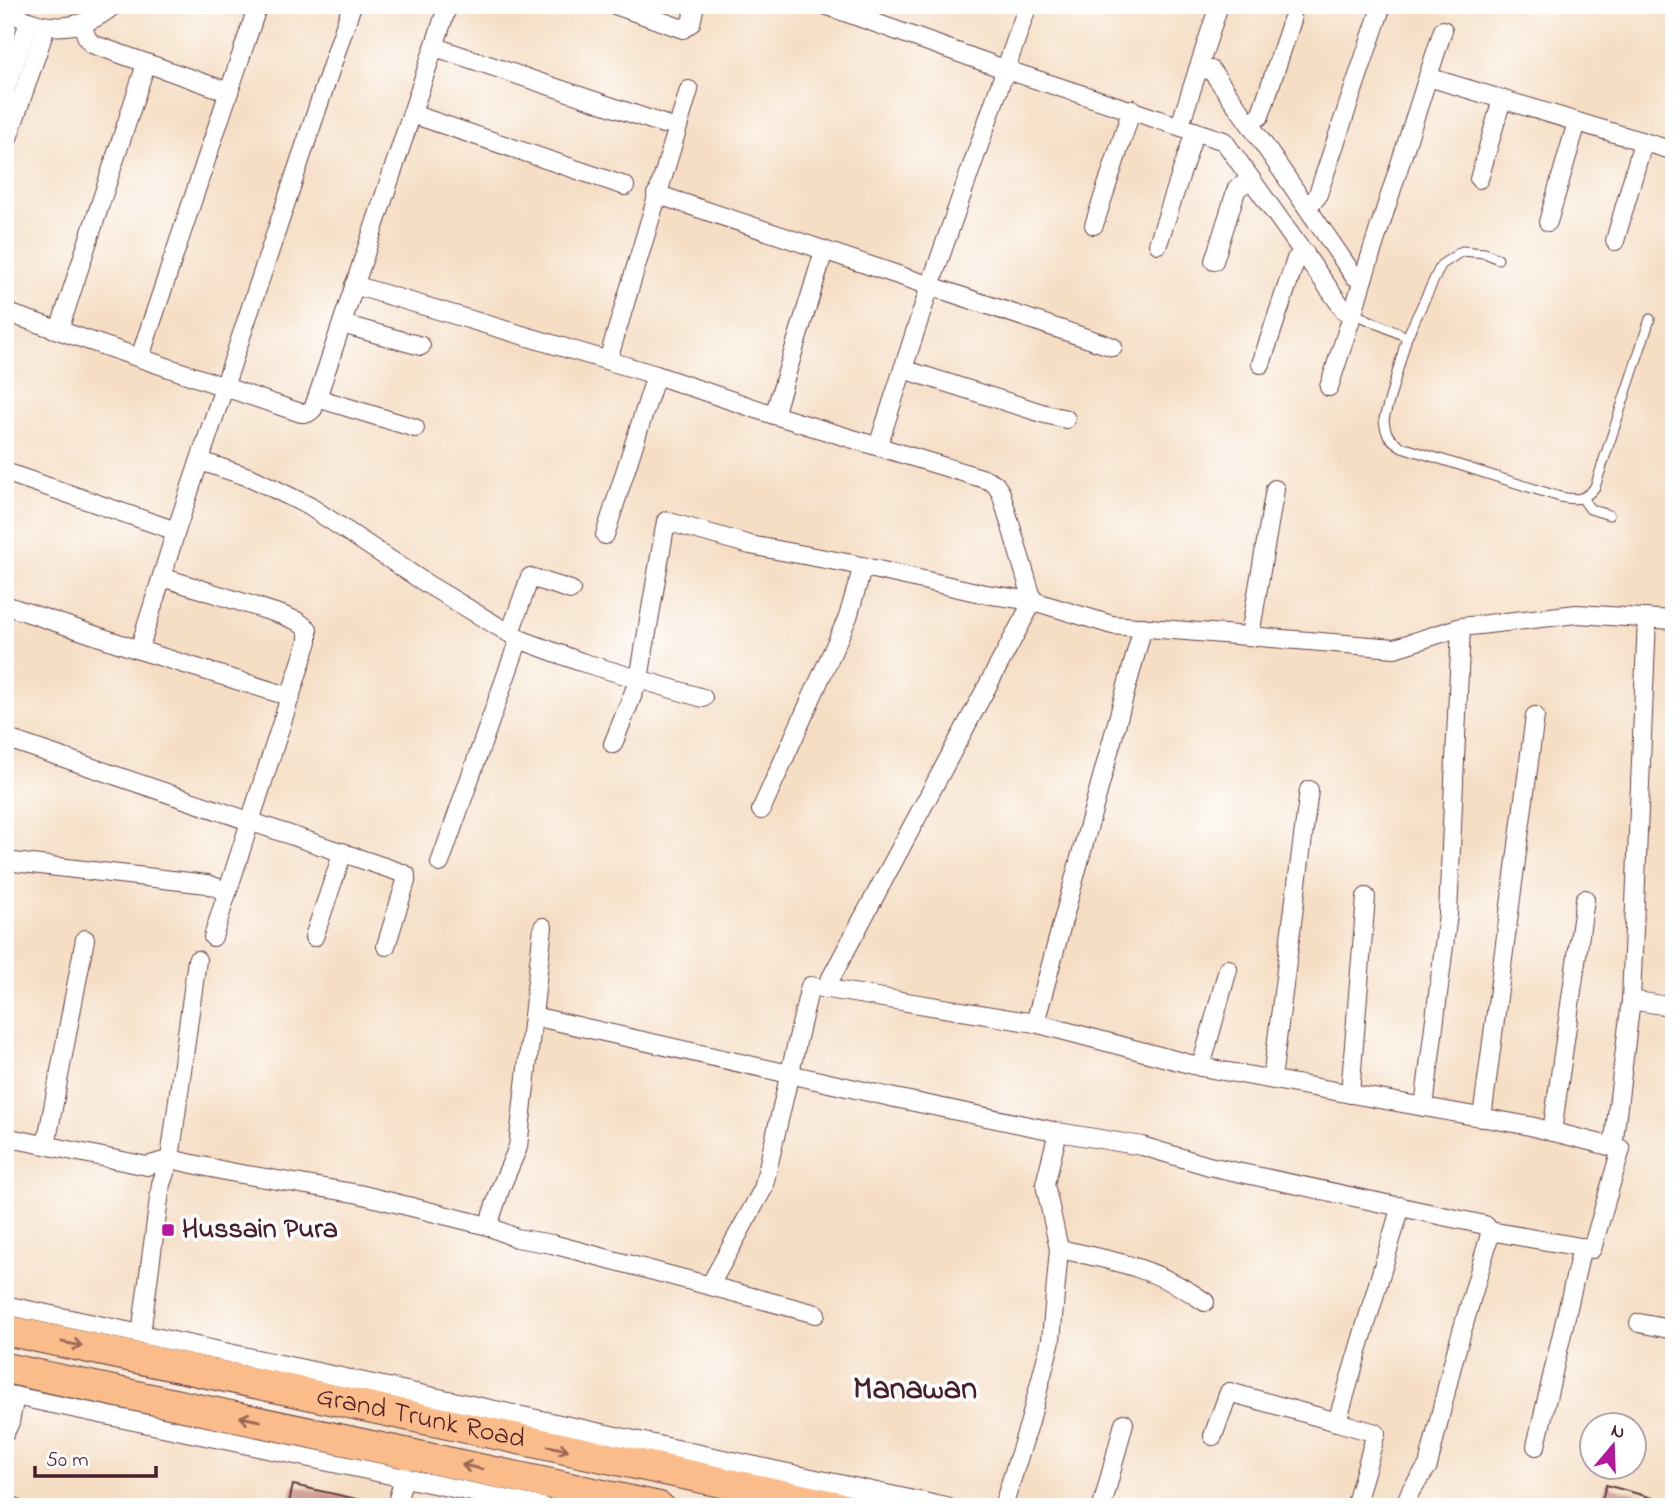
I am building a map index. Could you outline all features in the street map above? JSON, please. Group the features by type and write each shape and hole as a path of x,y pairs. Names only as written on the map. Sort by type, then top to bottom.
{"highway":[{"name":"Grand Trunk Road","path":"5,1330 408,1408 838,1507"},
{"name":"Grand Trunk Road","path":"5,1368 388,1465 659,1507"},
{"path":"388,1465 408,1408"}],"street":[{"path":"5,8 38,24 59,27 82,24 114,5"},
{"path":"140,357 258,5"},
{"path":"139,650 176,531 352,5"},
{"path":"5,312 301,413 308,413 313,409 317,398 448,5"},
{"path":"615,5 683,29 691,23 695,5"},
{"path":"825,5 1007,70 1224,141 1344,310 1353,313"},
{"path":"878,446 930,286 1028,5"},
{"path":"1158,244 1187,128 1198,69 1219,5"},
{"path":"1307,207 1317,197 1382,5"},
{"path":"1249,123 1259,116 1292,20"},
{"path":"5,91 38,24"},
{"path":"5,147 38,24"},
{"path":"82,24 87,38 93,44 229,92"},
{"path":"1329,387 1443,30"},
{"path":"435,47 663,124"},
{"path":"59,330 146,64"},
{"path":"1198,69 1211,70 1354,276 1363,279"},
{"path":"1428,77 1674,151"},
{"path":"608,360 689,90"},
{"path":"1479,179 1502,99"},
{"path":"1094,225 1132,109"},
{"path":"412,114 625,186"},
{"path":"1548,222 1577,122"},
{"path":"1615,241 1643,142"},
{"path":"1214,261 1237,188 1252,180"},
{"path":"656,194 1113,347"},
{"path":"774,415 824,251"},
{"path":"1261,364 1296,259 1305,253"},
{"path":"354,285 656,374 774,415 995,484 1001,493 1033,601 825,989"},
{"path":"342,324 421,346"},
{"path":"903,369 1066,419"},
{"path":"605,535 656,374"},
{"path":"317,398 415,428"},
{"path":"201,461 252,478 309,506 427,584 515,636 582,662 703,698"},
{"path":"5,472 176,531"},
{"path":"1250,635 1275,489"},
{"path":"613,744 639,679 666,522 750,545 863,566 985,594 1033,601 1112,625 1395,648 1461,627 1577,614 1674,620"},
{"path":"761,810 848,617 863,566"},
{"path":"162,577 282,615 308,629 308,641 291,697 213,937"},
{"path":"440,863 515,636 530,577 571,590"},
{"path":"5,605 291,697"},
{"path":"1613,1147 1631,1000 1647,618"},
{"path":"1035,1023 1143,627"},
{"path":"1424,1107 1448,914 1461,627"},
{"path":"1482,1118 1535,716"},
{"path":"5,737 406,876 386,946"},
{"path":"1272,1079 1309,790"},
{"path":"314,937 343,852"},
{"path":"5,861 207,884 226,891"},
{"path":"1350,1094 1366,897"},
{"path":"1552,1132 1585,900"},
{"path":"488,1226 518,1147 543,927"},
{"path":"46,1145 85,939"},
{"path":"141,1334 161,1184 170,1159 197,960"},
{"path":"1201,1067 1228,969"},
{"path":"533,1016 790,1073 1058,1132 1142,1146 1209,1166 1485,1225 1490,1231 1592,1249 1621,1149 1482,1118 1201,1067 1035,1023 810,986 790,1073 763,1189 710,1285"},
{"path":"1631,1000 1674,1007"},
{"path":"1003,1507 1030,1421 1051,1340 1059,1249 1045,1184 1058,1132"},
{"path":"5,1137 147,1166 170,1159 359,1194 488,1226 516,1238 552,1244 816,1314"},
{"path":"1337,1422 1401,1206"},
{"path":"1404,1507 1432,1455 1453,1362 1490,1231"},
{"path":"1536,1446 1582,1247"},
{"path":"1059,1249 1131,1265 1184,1286 1205,1301"},
{"path":"5,1305 141,1334 408,1408 943,1506"},
{"path":"1640,1323 1674,1330"},
{"path":"1213,1436 1229,1392 1376,1433 1355,1507"},
{"path":"5,1433 10,1422 10,1395 388,1465 477,1500 543,1507"},
{"path":"1102,1507 1124,1423"},
{"path":"388,1465 396,1507"},
{"path":"5,1500 14,1507"}],"lane":[{"path":"1499,260 1485,253 1462,251 1441,265 1407,337 1384,419 1385,432 1402,447 1560,497 1574,499 1588,496 1595,487 1650,319"},
{"path":"1353,313 1407,337"},
{"path":"1582,498 1590,509 1609,515"}],"building":[{"path":"293,1485 366,1501 365,1507 288,1507"},
{"path":"1606,1485 1671,1503 1670,1507 1600,1507"}],"place":[{"name":"Hussain Pura","path":"168,1230"}],"district":[{"name":"Manawan","path":"915,1390"}]}
